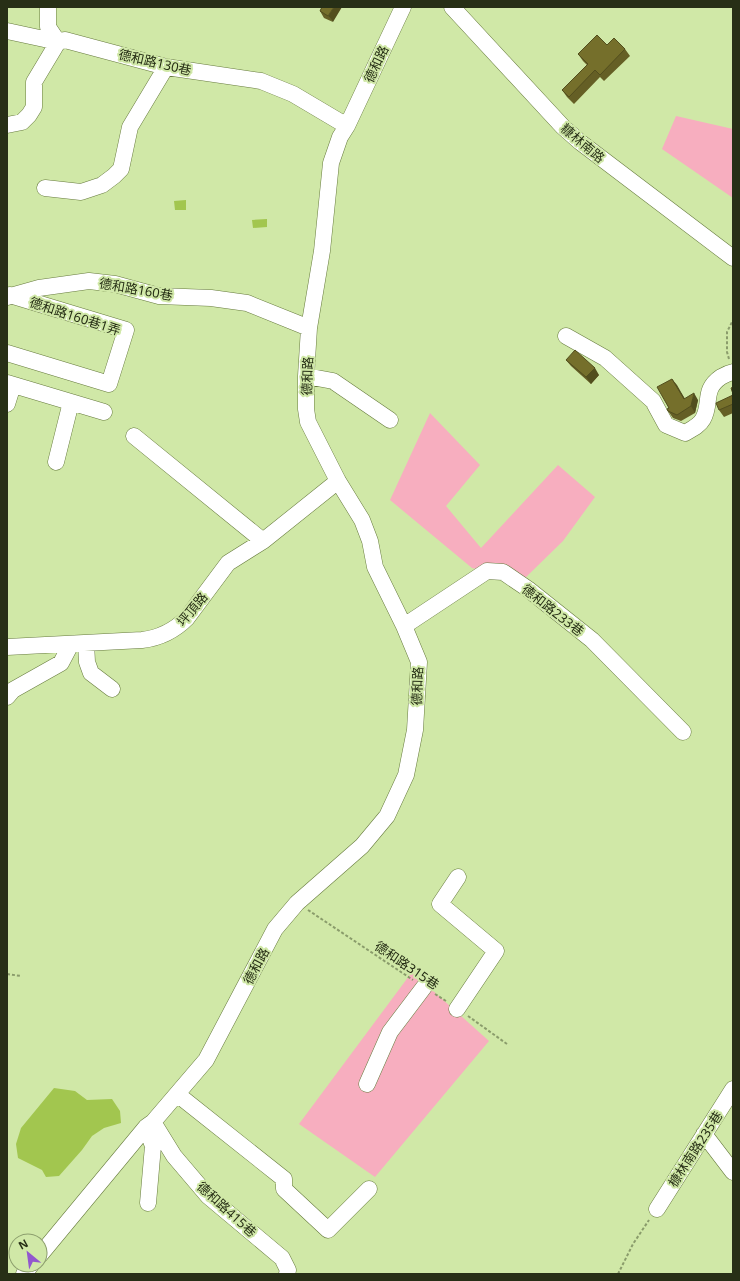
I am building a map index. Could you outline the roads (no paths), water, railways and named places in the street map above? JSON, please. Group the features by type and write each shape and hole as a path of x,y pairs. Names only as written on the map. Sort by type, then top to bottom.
{"street":[{"path":"7,125 22,122 29,115 34,106 34,82 58,42 48,27 48,7"},
{"name":"德和路","path":"48,1246 206,1060 275,929 297,902 362,846 387,816 406,775 415,730 419,662 404,626 375,567 370,541 362,520 338,481 308,422 306,408 309,328 322,251 331,164 340,137 347,126 403,7"},
{"name":"糠林南路","path":"452,7 563,127 580,142 733,258"},
{"name":"德和路130巷","path":"7,31 58,42 66,40 166,67 261,80 293,94 347,126"},
{"path":"45,188 81,192 102,185 114,176 121,169 130,127 166,67"},
{"name":"德和路160巷","path":"8,293 90,281 115,284 160,296 211,298 247,303 309,328"},
{"name":"德和路160巷1弄","path":"7,354 109,384 126,330 8,293"},
{"path":"566,336 605,358 653,401 666,425 686,433 696,427 703,419 707,408 710,388 716,380 732,369"},
{"path":"306,376 333,381 390,420"},
{"path":"7,404 10,384 104,412"},
{"path":"56,462 71,402"},
{"path":"134,436 262,541"},
{"name":"坪頂路","path":"7,647 142,640 162,636 171,631 187,618 228,563 262,541 338,481"},
{"name":"德和路233巷","path":"404,626 487,571 503,572 528,589 592,640 683,732"},
{"path":"7,697 13,690 61,663 78,643 91,673 112,688"},
{"path":"457,1009 496,951 440,904 458,877"},
{"path":"367,1084 390,1032 424,987"},
{"name":"槺林南路235巷","path":"656,1209 733,1089"},
{"path":"177,1094 284,1179 284,1189 328,1230 369,1189"},
{"path":"148,1203 154,1146 150,1125"},
{"name":"德和路415巷","path":"150,1125 208,1196 282,1258 288,1270 287,1274"},
{"path":"704,1134 733,1172"}]}
